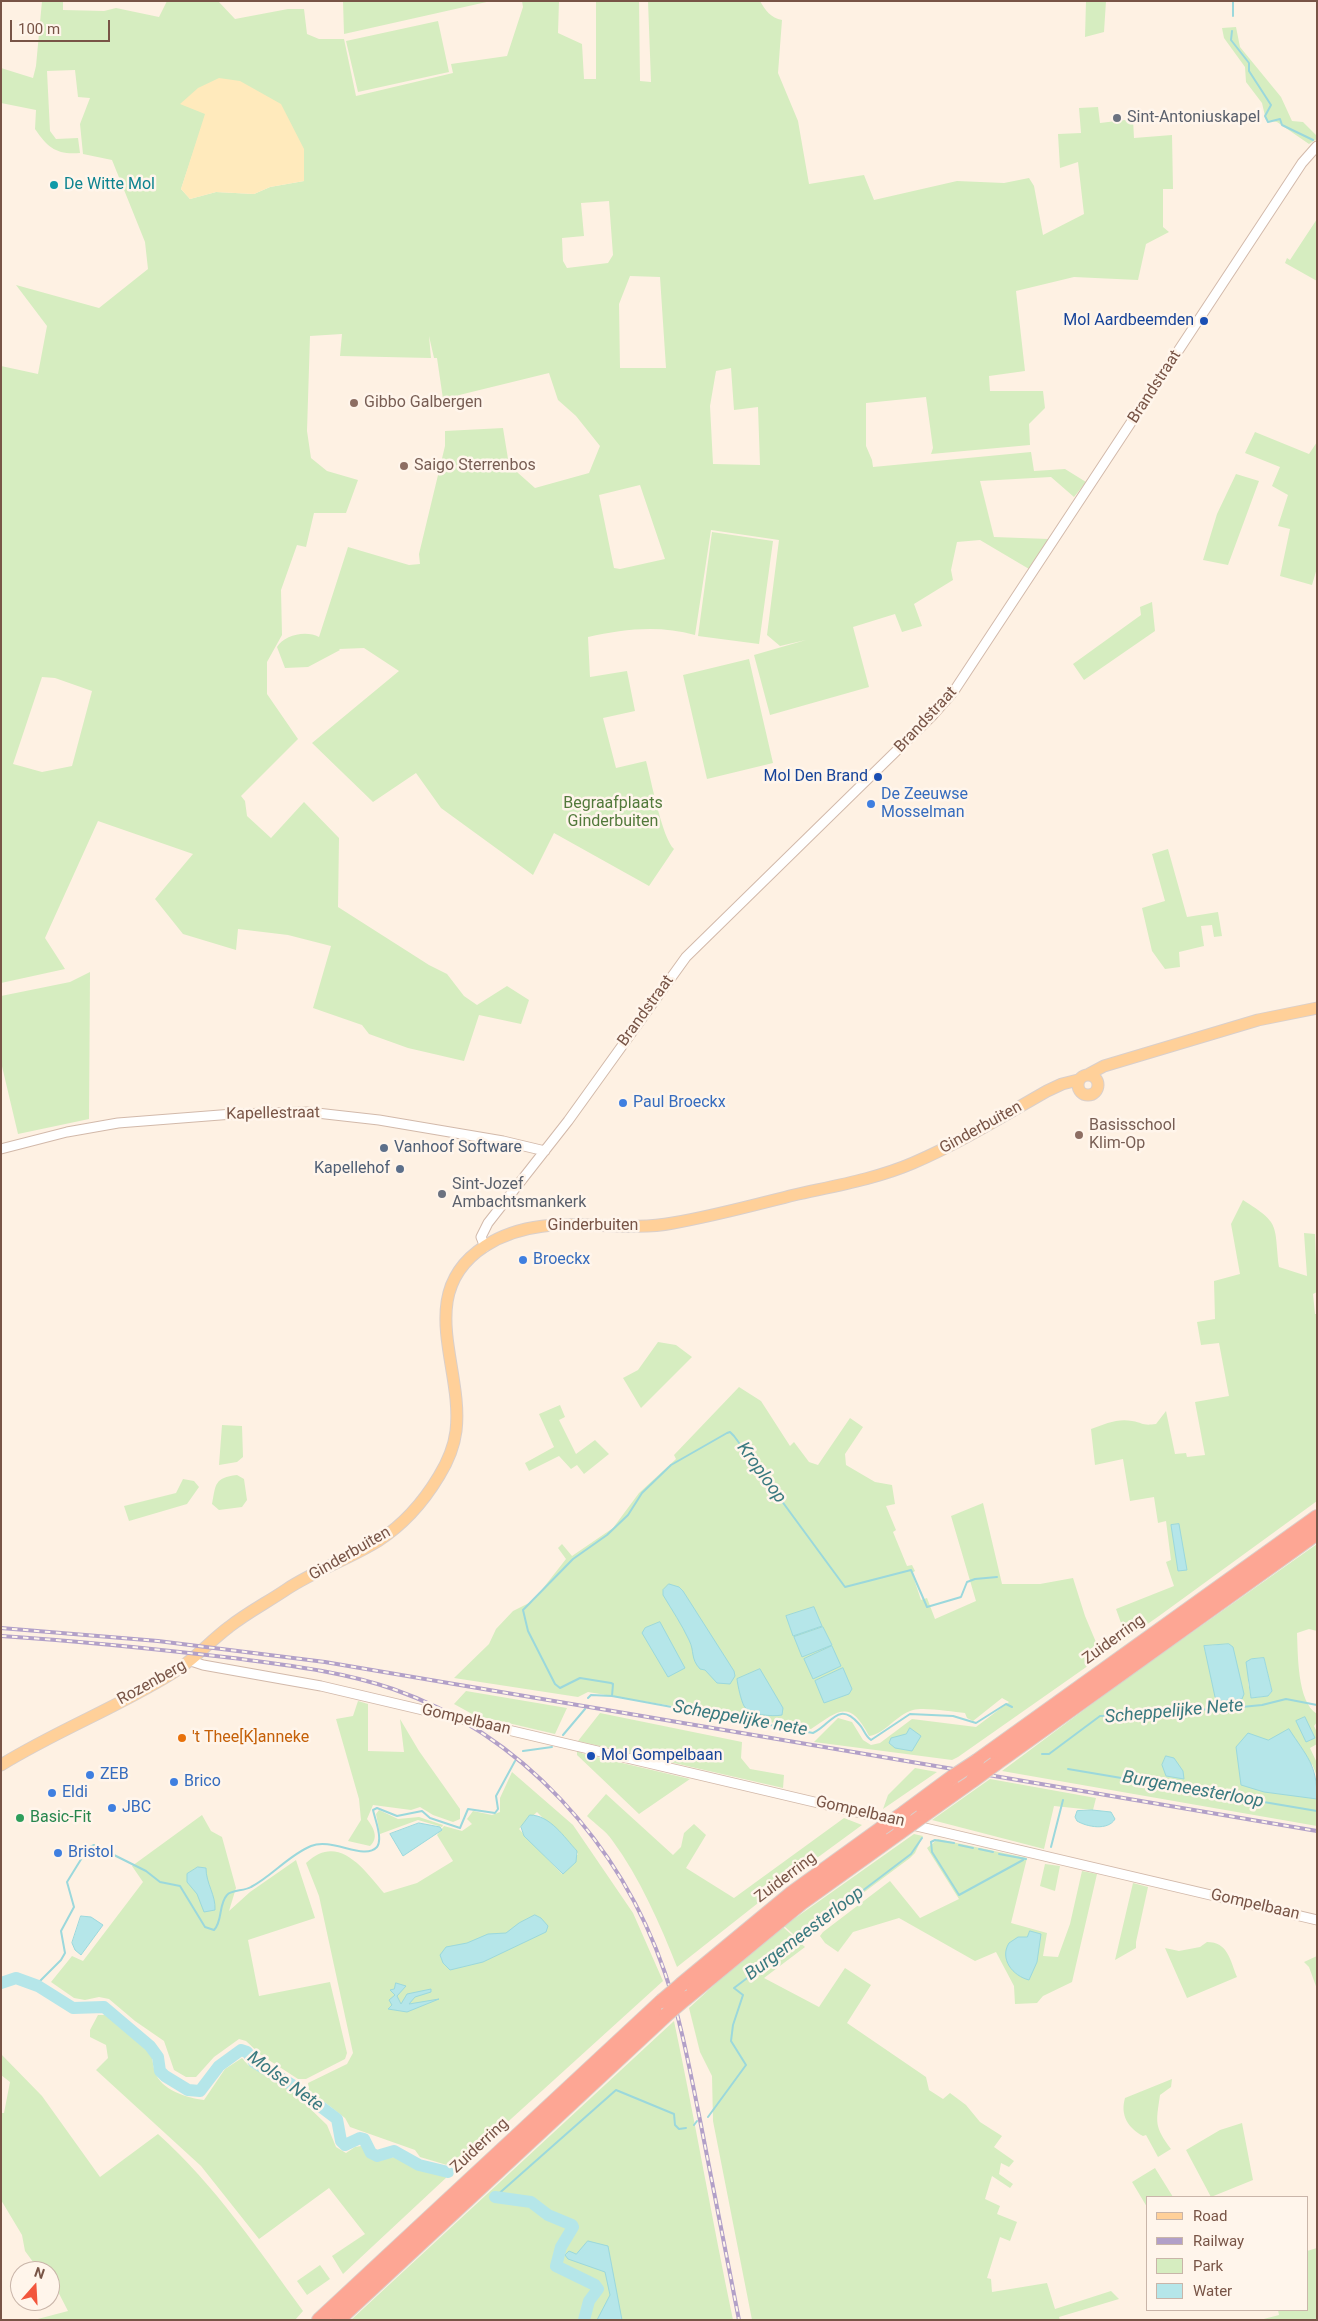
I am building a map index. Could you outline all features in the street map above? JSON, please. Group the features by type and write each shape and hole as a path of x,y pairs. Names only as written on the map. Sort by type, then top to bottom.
{"highway":[{"name":"Zuiderring","path":"338,2320 666,2015 684,1991 792,1893 1317,1517"},
{"name":"Zuiderring","path":"319,2320 662,2001 684,1991 801,1903 1317,1533"}],"main road":[{"name":"Ginderbuiten","path":"1078,1084 1083,1076 1093,1077 1108,1066 1258,1020 1317,1008"},
{"name":"Ginderbuiten","path":"1078,1084 1082,1093 1091,1094 1097,1088 1093,1077"},
{"name":"Ginderbuiten","path":"191,1660 227,1628 248,1613 388,1534 423,1498 445,1464 456,1434 456,1409 445,1325 448,1296 460,1272 485,1246 516,1232 548,1225 573,1223 643,1227 676,1223 870,1177 910,1164 935,1153 1058,1086 1078,1084"},
{"name":"Rozenberg","path":"1,1765 36,1743 156,1683 191,1660"}],"street":[{"name":"Brandstraat","path":"485,1246 481,1237 483,1231 501,1204 545,1151 686,957 932,716 954,691 1302,163 1317,146"},
{"name":"Kapellestraat","path":"1,1149 67,1132 118,1123 233,1114 308,1112 379,1120 503,1141 545,1151"},
{"name":"Rozenberg","path":"191,1660 203,1665 321,1686 404,1706"},
{"name":"Gompelbaan","path":"404,1706 1317,1920"}],"green space":[{"name":"Begraafplaats Ginderbuiten","path":"42,1 63,1 63,10 104,11 116,8 159,17 167,1 218,1 235,19 288,9 304,9 307,34 319,39 344,39 356,96 453,73 451,64 507,56 523,7 522,1 559,1 558,33 582,44 584,79 596,79 596,1 639,1 640,81 651,82 648,1 760,1 769,13 782,20 778,73 798,121 809,184 864,175 874,200 957,181 1004,183 1029,178 1034,186 1043,235 1084,214 1078,162 1060,168 1058,134 1081,133 1079,108 1098,107 1100,123 1133,119 1134,138 1172,135 1173,189 1163,189 1163,227 1169,232 1146,244 1138,280 1074,277 1016,291 1025,371 989,376 990,391 1043,391 1045,408 1029,424 1030,445 931,454 933,448 926,397 866,403 866,446 873,467 1031,452 1034,471 1065,469 1086,482 1074,497 1051,477 980,481 994,537 1049,539 1029,569 980,540 957,542 951,570 953,580 914,604 922,626 902,632 895,614 853,627 869,687 770,715 754,655 806,640 780,646 767,635 779,540 711,530 695,635 668,630 642,629 588,637 590,677 627,671 635,711 603,718 616,768 646,761 661,821 674,849 649,886 554,833 533,875 441,808 416,773 373,802 312,743 399,671 364,648 339,649 308,667 285,668 277,647 285,639 296,635 308,634 319,637 348,547 409,565 420,564 419,554 445,446 445,431 503,428 509,465 535,488 589,473 600,446 576,416 558,400 549,373 443,399 437,358 434,358 429,336 431,358 340,356 342,334 310,336 307,431 311,458 327,471 358,480 346,513 314,513 306,547 297,545 281,590 282,635 267,662 267,694 298,739 241,796 245,801 247,816 271,838 304,802 339,838 338,907 429,965 447,974 464,996 477,1005 507,986 529,1000 521,1024 479,1015 464,1061 408,1048 369,1034 362,1025 313,1008 331,946 288,935 238,929 236,950 183,934 155,899 193,854 98,821 45,938 65,969 1,983 1,366 38,374 47,326 16,285 99,308 148,269 145,242 112,160 83,154 80,124 90,98 78,97 75,70 47,71 50,131 56,139 78,138 80,153 59,151 44,141 35,129 36,110 1,103 1,68 33,78 36,66","holes":["206,114 304,181 270,187 254,194 216,192 190,199 181,189","609,201 613,255 608,263 567,268 563,261 562,238 584,236 581,203","630,276 660,277 666,368 620,368 619,304","731,368 734,410 758,407 760,465 713,464 710,406 716,371","640,485 665,559 620,569 614,568 599,495","42,677 55,678 92,691 72,766 42,772 13,764"]},
{"path":"343,1 491,1 344,34"},
{"path":"1086,1 1106,1 1104,32 1085,37"},
{"path":"438,21 449,72 358,92 346,41"},
{"path":"1236,27 1240,47 1281,97 1292,121 1303,122 1317,136 1317,139 1309,144 1277,122 1266,120 1262,103 1246,82 1245,67 1224,38 1222,28"},
{"path":"1317,219 1317,281 1285,263 1287,258 1290,260"},
{"path":"1255,432 1309,454 1317,442 1317,568 1312,585 1280,576 1290,529 1278,526 1288,495 1272,486 1280,467 1245,453"},
{"path":"1236,474 1259,481 1228,565 1203,560 1217,514"},
{"path":"712,532 773,541 759,644 698,636"},
{"path":"1152,602 1155,631 1084,680 1073,664 1141,615 1140,607"},
{"path":"749,659 773,763 707,779 683,675"},
{"path":"1168,849 1187,917 1218,912 1222,936 1214,937 1212,925 1201,926 1204,946 1179,952 1180,967 1165,969 1152,951 1142,908 1165,901 1152,854"},
{"path":"90,972 89,1119 18,1134 1,1062 1,996 70,982"},
{"path":"1243,1200 1270,1220 1275,1233 1279,1267 1307,1276 1304,1233 1315,1234 1317,1292 1313,1294 1315,1314 1317,1314 1317,1501 1159,1616 958,1757 952,1760 814,1742 838,1718 852,1722 863,1740 871,1745 880,1743 912,1719 976,1727 1009,1702 1002,1698 973,1721 967,1718 965,1713 931,1709 913,1710 902,1715 880,1732 869,1736 856,1717 850,1713 843,1712 829,1717 811,1729 588,1692 578,1697 454,1678 489,1644 496,1629 513,1611 533,1601 566,1559 558,1548 562,1544 572,1556 613,1528 639,1493 676,1459 674,1455 739,1387 761,1401 790,1446 794,1442 809,1462 818,1465 850,1418 863,1427 845,1454 846,1465 875,1482 892,1485 895,1504 886,1506 896,1530 893,1532 907,1566 912,1565 915,1571 912,1573 921,1600 927,1598 935,1619 976,1601 951,1516 983,1503 1002,1584 1040,1584 1073,1578 1085,1616 1098,1647 1125,1634 1116,1609 1174,1586 1166,1562 1171,1560 1166,1521 1158,1523 1154,1497 1130,1501 1123,1459 1095,1465 1091,1429 1122,1420 1156,1424 1166,1411 1175,1454 1186,1453 1187,1457 1205,1455 1195,1402 1229,1396 1219,1343 1201,1345 1197,1322 1215,1319 1214,1281 1240,1274 1231,1224"},
{"path":"658,1342 676,1345 692,1357 641,1408 623,1378 638,1370"},
{"path":"560,1405 565,1417 559,1420 576,1454 595,1440 609,1454 584,1474 577,1465 571,1469 559,1456 529,1471 525,1463 554,1447 539,1414"},
{"path":"222,1425 242,1426 243,1457 237,1462 219,1465"},
{"path":"237,1475 244,1479 247,1500 242,1507 219,1510 212,1504 217,1483 229,1476"},
{"path":"183,1479 194,1481 199,1487 187,1504 129,1521 124,1506 176,1493"},
{"path":"1317,1544 1317,1631 1309,1629 1297,1633 1298,1665 1302,1689 1310,1708 1317,1714 1317,1722 1314,1726 1317,1732 1317,1744 1310,1748 1317,1763 1317,1776 1312,1764 1294,1794 1317,1799 1317,1826 1002,1771 1116,1686","holes":["1229,1644 1241,1699 1220,1701 1204,1646","1264,1658 1272,1691 1268,1696 1251,1698 1248,1682 1251,1659"]},
{"path":"466,1691 567,1708 555,1734 474,1715 454,1704"},
{"path":"358,1701 368,1704 368,1751 404,1752 400,1719 419,1751 460,1809 460,1819 453,1822 433,1815 420,1807 411,1810 373,1805 367,1819 372,1826 375,1836 373,1843 370,1846 348,1841 361,1820 359,1799 336,1719 353,1716"},
{"path":"600,1713 742,1742 741,1758 750,1769 784,1775 783,1788 578,1741"},
{"path":"577,1751 690,1779 639,1814 577,1755"},
{"path":"915,1768 937,1772 883,1809 888,1795"},
{"path":"512,1772 573,1825 633,1913 663,1981 457,2168 420,2157 415,2150 350,2127 345,2118 309,2090 308,2083 347,2064 353,2053 319,1896 306,1863 318,1854 329,1851 349,1857 368,1874 384,1893 417,1883 453,1861 437,1835 444,1826 462,1831 472,1824 467,1819 473,1811 492,1815 500,1812 500,1798","holes":["537,1812 578,1854 562,1874 519,1829"]},
{"path":"990,1779 1096,1798 1093,1810 1054,1806 1044,1849 932,1820"},
{"path":"606,1794 673,1855 681,1847 684,1833 694,1824 706,1835 686,1868 734,1898 844,1818 862,1825 791,1877 677,1967 656,1918 632,1870 610,1837 587,1816"},
{"path":"379,1810 398,1819 419,1817 443,1825 442,1827 418,1820 380,1834 376,1814"},
{"path":"202,1815 211,1831 222,1837 236,1888 229,1911 250,1892 296,1860 315,1918 248,1940 259,1996 330,1982 347,2053 345,2059 306,2079 298,2079 261,2055 246,2041 239,2039 214,2057 196,2077 186,2077 174,2070 164,2041 135,2021 109,1999 99,1997 85,2000 74,1998 51,1982 72,1956 83,1961 143,1882 132,1866"},
{"path":"914,1834 923,1836 915,1853 910,1858 800,1940 784,1926"},
{"path":"938,1839 1027,1858 1011,1923 1047,1933 1043,1956 1058,1957 1070,1924 1082,1871 1097,1874 1072,1982 1043,1996 1037,2003 1015,2004 1014,1986 996,1952 975,1961 899,1918 853,1932 838,1952 825,1943 820,1936 823,1932 890,1881 920,1918 959,1899 927,1848"},
{"path":"1045,1864 1060,1866 1055,1891 1040,1886"},
{"path":"1133,1883 1148,1887 1136,1948 1115,1960"},
{"path":"783,1927 805,1947 764,1978 819,2007 845,1968 871,1985 847,2023 926,2077 929,2090 943,2099 950,2093 966,2105 980,2122 1002,2136 994,2147 1014,2161 1009,2167 1001,2163 999,2174 1013,2184 1010,2188 992,2176 985,2199 1000,2206 997,2214 1017,2222 1010,2241 1000,2237 987,2278 991,2279 992,2292 1047,2283 1055,2309 1111,2291 1119,2299 1059,2317 1060,2320 752,2320 713,2121 712,2076 700,2052 689,2008 726,1974"},
{"path":"1207,1942 1220,1945 1224,1949 1230,1958 1237,1977 1187,1998 1165,1948 1179,1951 1200,1947"},
{"path":"1317,1956 1317,1989 1309,1967 1304,1962"},
{"path":"98,2015 105,2015 133,2036 148,2051 158,2078 175,2092 204,2100 225,2069 242,2058 248,2065 275,2078 293,2092 327,2125 336,2147 346,2153 355,2147 361,2146 368,2155 378,2161 395,2157 418,2170 448,2176 343,2274 332,2256 365,2234 329,2188 259,2239 201,2166 96,2070 108,2058 106,2045 90,2037 90,2030"},
{"path":"674,2021 733,2320 351,2320"},
{"path":"1,2054 42,2096 100,2177 158,2134 217,2196 303,2311 295,2320 34,2320 68,2311 60,2295 60,2261 32,2261 25,2251 22,2235 1,2200 1,2113 4,2113 10,2082 1,2075"},
{"path":"1172,2079 1171,2087 1160,2095 1157,2118 1159,2129 1171,2149 1158,2157 1146,2135 1143,2136 1138,2133 1126,2120 1124,2110 1125,2098"},
{"path":"1242,2123 1253,2180 1210,2196 1186,2150 1220,2130"},
{"path":"1155,2168 1172,2196 1146,2196 1146,2205 1132,2182"},
{"path":"1317,2248 1317,2320 1260,2320 1279,2315 1278,2311 1308,2311 1308,2251"},
{"path":"320,2265 330,2279 307,2295 297,2281"}],"sand":[{"path":"219,78 240,81 281,104 304,149 304,181 270,187 254,194 216,192 190,199 181,189 205,114 180,104 198,88"}],"water":[{"path":"1179,1524 1187,1570 1178,1571 1171,1525"},
{"path":"669,1584 679,1587 683,1591 734,1671 735,1676 730,1684 717,1683 705,1670 700,1669 697,1665 689,1640 663,1595 663,1590"},
{"path":"814,1607 822,1626 793,1636 786,1616"},
{"path":"660,1622 685,1668 668,1677 642,1633 645,1628"},
{"path":"823,1627 832,1645 802,1657 794,1637"},
{"path":"1229,1644 1233,1647 1244,1694 1242,1699 1220,1701 1215,1697 1204,1646"},
{"path":"832,1646 841,1666 813,1679 804,1659"},
{"path":"1264,1658 1272,1691 1268,1696 1251,1698 1246,1662 1251,1659"},
{"path":"843,1668 852,1689 849,1694 824,1703 815,1681"},
{"path":"760,1669 783,1708 782,1715 773,1716 756,1713 744,1706 737,1679"},
{"path":"1305,1717 1315,1738 1306,1742 1296,1721"},
{"path":"910,1728 921,1736 912,1751 895,1748 889,1743 891,1738 906,1734"},
{"path":"1289,1729 1310,1761 1317,1787 1317,1799 1264,1792 1241,1785 1236,1747 1248,1733 1268,1740"},
{"path":"1166,1756 1174,1758 1183,1771 1184,1779 1166,1776 1162,1765"},
{"path":"1077,1811 1111,1812 1115,1819 1108,1825 1097,1827 1077,1821 1075,1817"},
{"path":"530,1815 537,1816 550,1823 562,1833 577,1851 576,1862 563,1874 524,1836 521,1827"},
{"path":"419,1823 440,1827 442,1830 403,1856 390,1834"},
{"path":"198,1867 206,1868 215,1910 204,1912 197,1894 187,1882 187,1874"},
{"path":"535,1915 541,1918 548,1926 546,1932 483,1962 450,1970 443,1963 440,1955 446,1947 467,1943 488,1934 506,1933 519,1923"},
{"path":"81,1916 91,1917 103,1925 81,1955 75,1950 72,1943"},
{"path":"1030,1931 1041,1934 1037,1962 1029,1980 1018,1975 1009,1966 1006,1949 1009,1943 1018,1937 1027,1937"},
{"path":"396,1983 406,1986 397,1996 401,2004 407,1994 431,1989 431,1992 415,1997 409,2004 439,1999 407,2012 388,2009 392,2005 389,2000 395,1995 390,1990 394,1989"},
{"path":"588,2241 608,2246 622,2320 597,2320 610,2295 605,2272 568,2259 565,2255 569,2251 576,2254"}],"waterway":[{"path":"1233,1 1233,16"},
{"path":"1232,31 1231,40 1249,63 1249,71 1271,105 1265,116 1268,122 1280,119 1282,125 1313,140"},
{"name":"Kroploop","path":"612,1696 613,1684 611,1683 580,1678 560,1688 555,1684 528,1631 523,1610 573,1559 607,1535 628,1515 642,1493 671,1465 730,1432 845,1587 911,1570 927,1607 961,1597 967,1582 975,1579 997,1577"},
{"name":"Scheppelijke nete","path":"588,1698 591,1695 612,1696 813,1733 835,1716 845,1714 852,1717 871,1740 910,1714 953,1716 976,1723 1006,1704 1012,1707"},
{"name":"Scheppelijke Nete","path":"1042,1754 1049,1754 1100,1716 1165,1714 1185,1708 1211,1710 1262,1705 1286,1699 1317,1705"},
{"name":"Scheppelijke nete","path":"563,1735 585,1709"},
{"name":"Scheppelijke nete","path":"523,1751 552,1747"},
{"name":"Scheppelijke nete","path":"36,1985 61,1960 65,1953 61,1931 74,1907 67,1882 88,1848 94,1845 146,1871 160,1882 180,1886 205,1927 214,1930 219,1922 222,1903 227,1895 259,1882 303,1850 319,1844 364,1851 371,1851 377,1847 379,1834 373,1810 377,1808 397,1816 422,1811 430,1818 460,1828 468,1809 495,1813 498,1809 496,1796 515,1761"},
{"name":"Burgemeesterloop","path":"1068,1769 1317,1811"},
{"name":"Burgemeesterloop","path":"1051,1847 1063,1800"},
{"name":"Burgemeesterloop","path":"708,2117 746,2065 731,2041 733,2025 743,1995 734,1988 911,1854 922,1838"},
{"path":"954,1843 935,1840 931,1842 932,1852 959,1895 1023,1860"},
{"name":"Burgemeesterloop","path":"959,1845 973,1848"},
{"name":"Burgemeesterloop","path":"979,1849 993,1852"},
{"name":"Burgemeesterloop","path":"999,1854 1026,1859"},
{"name":"Molse Nete","path":"1,1983 16,1978 38,1986 73,2008 104,2007 150,2046 158,2057 160,2071 165,2076 188,2090 200,2091 219,2066 241,2050 247,2052 254,2062 292,2085 337,2119 341,2141 345,2145 360,2138 364,2139 371,2153 377,2156 394,2151 419,2165 448,2172"},
{"name":"Burgemeesterloop","path":"495,2197 616,2090 674,2114 675,2125 679,2129 686,2128"},
{"name":"Burgemeesterloop","path":"694,2125 697,2121"},
{"name":"Molse Nete","path":"495,2197 531,2202 548,2215 572,2225 573,2227 561,2247 556,2266 595,2285 598,2289 589,2301 584,2320"}],"railway":[{"path":"1,1628 158,1641 325,1662 1317,1831"},
{"path":"1,1636 117,1645 233,1658 313,1669 354,1678 393,1689 440,1709 484,1734 524,1765 561,1800 594,1838 622,1881 646,1926 665,1973 676,2009 689,2065 739,2320"}],"place":[{"name":"Sint-Antoniuskapel","path":"1117,118"},
{"name":"De Witte Mol","path":"54,185"},
{"name":"Mol Aardbeemden","path":"1204,321"},
{"name":"Gibbo Galbergen","path":"354,403"},
{"name":"Saigo Sterrenbos","path":"404,466"},
{"name":"Mol Den Brand","path":"878,777"},
{"name":"De Zeeuwse Mosselman","path":"871,804"},
{"name":"Paul Broeckx","path":"623,1103"},
{"name":"Basisschool Klim-Op","path":"1079,1135"},
{"name":"Vanhoof Software","path":"384,1148"},
{"name":"Kapellehof","path":"400,1169"},
{"name":"Sint-Jozef Ambachtsmankerk","path":"442,1194"},
{"name":"Broeckx","path":"523,1260"},
{"name":"'t Thee[K]anneke","path":"182,1738"},
{"name":"Mol Gompelbaan","path":"591,1756"},
{"name":"ZEB","path":"90,1775"},
{"name":"Brico","path":"174,1782"},
{"name":"Eldi","path":"52,1793"},
{"name":"JBC","path":"112,1808"},
{"name":"Basic-Fit","path":"20,1818"},
{"name":"Bristol","path":"58,1853"}]}
